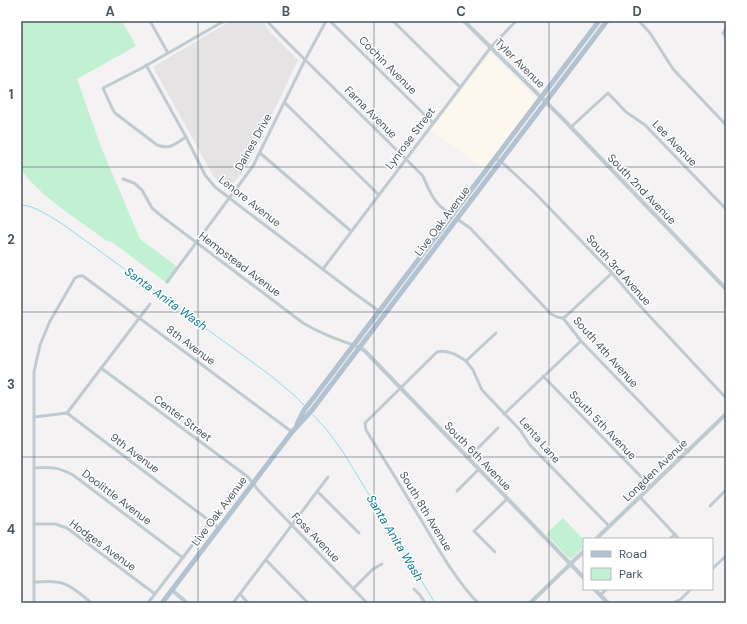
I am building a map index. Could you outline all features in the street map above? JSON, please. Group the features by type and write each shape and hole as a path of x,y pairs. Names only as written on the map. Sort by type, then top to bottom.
{"main road":[{"name":"Live Oak Avenue","path":"162,603 544,99 599,21"},
{"name":"Live Oak Avenue","path":"544,99 607,21"}],"street":[{"path":"150,21 168,53"},
{"path":"186,137 170,146 163,147 156,145 115,113 103,88 168,53 215,24 224,21"},
{"name":"Farna Avenue","path":"267,21 280,36 423,176 434,199 454,217"},
{"name":"Daines Drive","path":"167,282 260,153 305,60 326,21"},
{"name":"Cochin Avenue","path":"330,21 433,123"},
{"path":"393,21 460,87"},
{"name":"Tyler Avenue","path":"464,21 544,99"},
{"name":"Lynrose Street","path":"323,269 378,194 491,47 516,21"},
{"path":"639,21 650,33 673,69 726,125"},
{"path":"726,28 723,33 726,37"},
{"name":"Lenore Avenue","path":"146,65 186,137 205,175 215,187 381,313"},
{"name":"Lee Avenue","path":"571,127 608,93 626,112 645,125 726,209"},
{"name":"South 2nd Avenue","path":"544,99 726,289"},
{"path":"285,103 378,194"},
{"path":"260,153 351,231"},
{"name":"South 3rd Avenue","path":"498,160 534,192 612,273 726,398"},
{"name":"Hempstead Avenue","path":"123,179 138,186 156,212 308,326 324,334 356,346"},
{"name":"South 4th Avenue","path":"454,217 470,228 551,314 563,318 581,341 688,452"},
{"path":"563,318 612,273"},
{"name":"8th Avenue","path":"34,417 34,372 40,345 50,321 75,278 83,276 292,432"},
{"path":"34,603 34,417 67,413 150,304"},
{"path":"400,388 437,352 442,350 457,355 466,361 496,333"},
{"path":"504,414 581,341"},
{"name":"South 6th Avenue","path":"356,346 364,350 583,577"},
{"name":"Lenta Lane","path":"466,361 473,370 482,390 520,430 530,445 609,526"},
{"name":"Center Street","path":"101,368 248,477 253,484"},
{"name":"South 5th Avenue","path":"543,376 651,487"},
{"name":"South 8th Avenue","path":"400,388 365,423 366,430 447,564 478,603"},
{"name":"9th Avenue","path":"67,413 219,528"},
{"name":"Longden Avenue","path":"597,538 726,414"},
{"path":"468,458 498,428"},
{"name":"Doolittle Avenue","path":"34,468 51,467 64,470 73,475 182,558"},
{"path":"457,491 479,469"},
{"path":"233,603 328,477"},
{"name":"Foss Avenue","path":"253,484 367,603"},
{"path":"710,506 726,490"},
{"path":"318,491 359,533"},
{"path":"640,498 679,538"},
{"path":"494,552 474,530 508,499"},
{"name":"Live Oak Avenue","path":"148,603 210,522"},
{"name":"Hodges Avenue","path":"34,524 55,524 67,528 155,594"},
{"path":"671,538 675,534"},
{"path":"530,603 583,552"},
{"path":"713,568 726,556"},
{"path":"266,560 308,603"},
{"path":"353,589 373,569 382,564"},
{"path":"34,582 63,583 92,603"},
{"path":"414,589 425,603"},
{"path":"172,590 187,603"},
{"path":"595,590 608,603"},
{"path":"600,595 606,590"},
{"path":"675,602 681,599 690,590"},
{"path":"240,594 248,603"}],"shaded area":[{"path":"231,21 263,21 270,32 298,60 248,165 229,189 214,177 153,67"},
{"path":"489,55 493,56 534,96 535,101 484,169 431,130"}],"green space":[{"path":"21,21 122,21 136,46 77,79 101,147 140,239 179,268 168,284 112,242 107,241 61,208 40,190 21,170"},
{"path":"563,518 583,539 583,548 571,559 546,534"}],"waterway":[{"name":"Santa Anita Wash","path":"21,205 38,209 64,225 270,375 304,405"},
{"name":"Santa Anita Wash","path":"313,415 327,430 343,452 435,603"}]}
